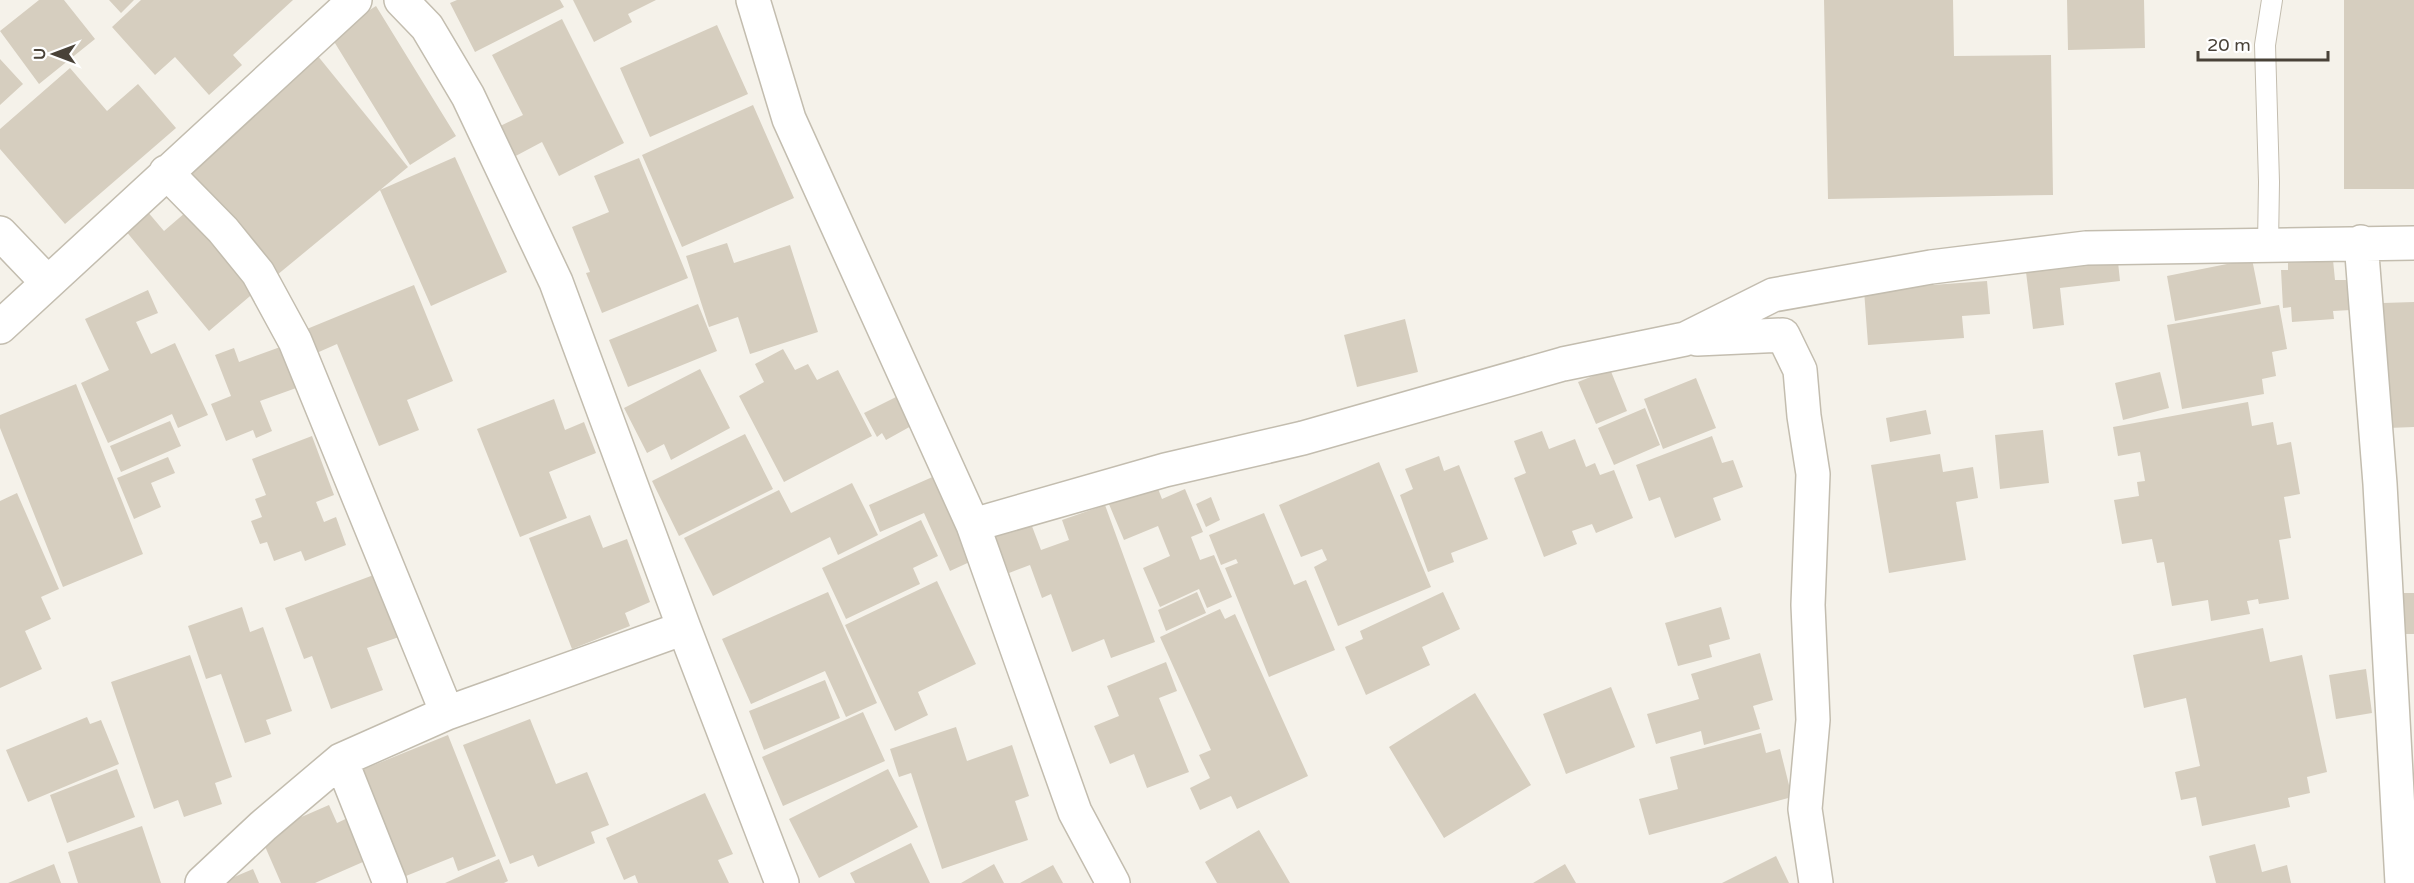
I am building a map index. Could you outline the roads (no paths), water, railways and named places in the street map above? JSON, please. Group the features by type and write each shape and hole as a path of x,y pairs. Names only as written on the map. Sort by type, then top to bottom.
{"street":[{"path":"401,0 427,27 468,96 556,282 684,628 782,883"},
{"path":"753,0 789,119 973,525 1075,812 1113,883"},
{"path":"0,327 350,2"},
{"path":"166,172 223,230 258,273 295,340 447,713"},
{"path":"0,233 47,282"},
{"path":"1685,339 1773,295 1931,267 2086,248 2361,242 2414,243"},
{"path":"2361,242 2380,484 2402,883"},
{"path":"973,525 1165,470 1303,438 1563,364 1685,339 1783,335 1800,370 1813,474 1808,605 1813,720 1805,809 1816,883"},
{"path":"202,883 263,826 341,760 447,713 684,628"},
{"path":"341,760 390,883"}],"lane":[{"path":"2268,245 2269,182 2265,45 2272,0"}]}
